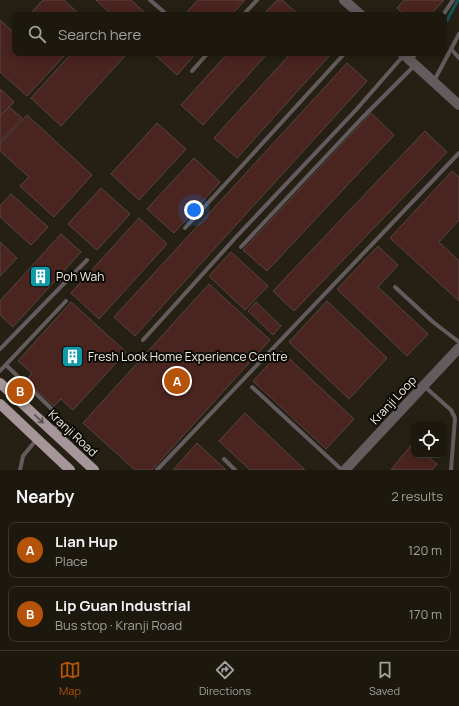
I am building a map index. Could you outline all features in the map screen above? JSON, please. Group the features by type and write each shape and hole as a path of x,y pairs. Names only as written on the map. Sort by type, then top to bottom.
{"main road":[{"name":"Kranji Road","path":"0,383 94,470"},
{"path":"0,404 70,470"}],"street":[{"path":"344,0 358,12"},
{"path":"410,57 459,105"},
{"name":"Kranji Loop","path":"344,470 459,348"}],"lane":[{"path":"150,0 164,12"},
{"path":"246,12 257,0"},
{"path":"444,12 453,0"},
{"path":"434,81 459,34"},
{"path":"451,49 459,58"},
{"path":"192,71 205,56"},
{"path":"185,228 343,56"},
{"path":"241,247 362,118 410,57"},
{"path":"143,340 355,111 410,57"},
{"path":"157,470 459,153"},
{"path":"0,349 87,260"},
{"path":"396,287 433,322 459,342"},
{"path":"0,371 66,301"},
{"path":"6,365 58,415 59,423 52,432"},
{"path":"424,386 451,410 455,418 451,470"},
{"path":"252,388 344,470"},
{"path":"20,470 23,456 37,439"},
{"path":"224,459 235,470"}],"building":[{"path":"43,0 64,0 77,12 32,12"},
{"path":"96,0 131,0 144,12 109,12"},
{"path":"198,0 245,0 234,12 187,12"},
{"path":"277,0 282,0 296,12 266,12"},
{"path":"404,0 444,0 433,12 401,12 397,8"},
{"path":"0,20 12,31 12,56 64,56 27,96 0,72"},
{"path":"69,56 125,56 61,126 31,98"},
{"path":"156,56 193,56 177,75"},
{"path":"225,56 265,56 203,125 181,105"},
{"path":"288,56 329,56 237,158 214,138"},
{"path":"347,63 367,81 135,336 114,317"},
{"path":"0,89 14,102 0,116"},
{"path":"9,107 22,118 0,142 0,116"},
{"path":"371,113 394,135 267,271 243,250"},
{"path":"27,115 92,175 54,217 20,186 29,177 0,151 0,144"},
{"path":"157,123 186,149 139,200 111,174"},
{"path":"425,131 447,152 294,311 273,291"},
{"path":"194,158 220,182 174,233 147,209"},
{"path":"452,171 459,177 459,220 439,242 459,261 459,301 390,238"},
{"path":"101,188 130,214 97,250 68,224"},
{"path":"11,194 48,227 31,245 0,217 0,206"},
{"path":"139,218 167,244 99,319 71,293"},
{"name":"Poh Wah","path":"61,234 81,252 13,327 0,315 0,301"},
{"path":"0,242 17,258 0,276"},
{"path":"378,246 398,265 378,287 428,334 407,356 337,289"},
{"path":"231,252 268,286 245,310 209,276"},
{"path":"209,284 270,340 152,470 135,470 83,423"},
{"path":"327,301 387,358 349,399 289,342"},
{"name":"Fresh Look Home Experience Centre","path":"71,302 126,352 73,410 61,399 54,406 26,381 32,373 18,361"},
{"path":"256,302 281,326 273,335 248,311"},
{"path":"281,351 354,419 326,449 253,381"},
{"path":"245,413 305,470 250,470 219,441"},
{"path":"197,443 226,470 173,470"},
{"path":"411,445 411,458 430,458 437,464 432,470 391,470"}],"waterway":[{"path":"447,20 458,0"}],"place":[{"name":"Poh Wah","path":"41,276"},
{"name":"Fresh Look Home Experience Centre","path":"72,356"},
{"name":"Lian Hup","path":"177,381"},
{"name":"Lip Guan Industrial","path":"20,391"}]}
